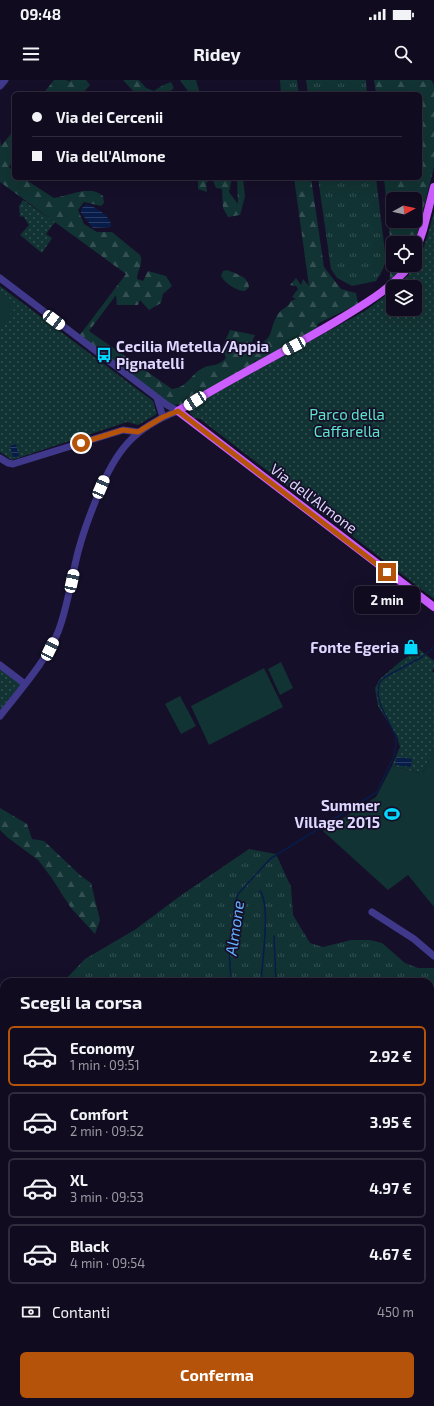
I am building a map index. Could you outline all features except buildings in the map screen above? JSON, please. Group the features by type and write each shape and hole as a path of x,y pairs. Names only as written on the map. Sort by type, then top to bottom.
{"main road":[{"path":"421,236 434,187"},
{"path":"178,411 307,339 380,295 403,272"},
{"name":"Via dell'Almone","path":"178,411 434,607"}],"street":[{"path":"0,86 5,80"},
{"path":"0,278 157,398 178,411"},
{"path":"157,398 163,417"},
{"path":"0,716 50,649 58,632 65,610 78,552 93,507 108,470 119,452 138,432 163,417 178,411"},
{"path":"0,458 13,464 123,430 138,432"},
{"path":"0,665 25,684"},
{"path":"372,912 414,939 434,956"}],"green space":[{"path":"54,80 66,80 71,82 70,80 86,80 90,85 84,92 45,92"},
{"path":"123,80 139,80 146,88 154,91 171,82 174,88 169,92 134,92"},
{"path":"180,80 196,80 199,92 189,92"},
{"path":"280,80 297,80 299,92 281,92"},
{"path":"306,80 366,80 367,92 308,92"},
{"path":"374,80 431,80 434,85 434,167 422,215 422,192 386,192 386,198 384,180 422,180 422,92 376,92"},
{"path":"12,132 12,163 9,167 12,170 12,180 26,180 54,198 86,191 92,191 103,196 104,203 101,206 84,202 78,210 84,224 97,232 112,232 140,255 141,264 137,279 143,281 148,271 166,276 172,286 163,294 161,303 149,310 140,300 138,305 117,305 116,295 89,331 172,389 182,386 203,368 217,364 226,358 222,348 230,330 255,335 249,348 264,342 270,335 278,314 291,301 296,299 292,297 298,289 296,286 290,285 296,278 301,285 303,279 309,286 294,180 311,180 324,267 341,289 356,293 358,304 317,324 318,327 312,331 258,362 256,360 251,365 186,404 172,405 79,336 126,274 0,182 0,139 1,146"},
{"path":"198,180 209,180 206,183 207,192 198,189"},
{"path":"213,180 232,180 229,192 238,204 237,180 243,180 245,196 240,215 228,217 223,208 222,189 216,188"},
{"path":"318,180 376,180 386,260 383,269 376,281 352,286 337,278 331,269"},
{"path":"23,200 55,222 46,234 52,238 42,253 20,235 29,225 23,216 20,217 19,206"},
{"name":"Parco della Caffarella","path":"434,212 434,599 200,419 194,418 190,413 192,406 365,311 386,295 386,316 422,316 422,280 403,280 410,272 422,272 422,253"},
{"path":"389,228 419,228 417,236 390,236"},
{"path":"227,270 244,278 249,287 245,291 242,291 228,284 221,276 223,271"},
{"path":"390,272 398,272 392,280 389,280"},
{"path":"0,286 153,401 157,414 138,425 127,422 12,460 0,452"},
{"path":"0,293 17,305 0,329"},
{"path":"419,649 434,661 434,668 432,671 434,673 434,749 422,774 392,766 400,747 397,736 378,706 375,688 380,679 401,661"},
{"path":"281,662 293,688 280,695 268,669"},
{"path":"0,666 22,683 0,710"},
{"path":"264,668 283,707 209,745 191,706"},
{"path":"180,696 196,726 181,734 165,704"},
{"name":"Summer Village 2015","path":"434,749 434,907 408,875 388,890 323,831 376,797 392,766 422,774"},
{"path":"0,808 27,824 32,839 44,841 81,876 91,883 100,920 95,934 71,908 38,860 0,830"},
{"path":"249,849 276,854 291,887 293,915 310,943 323,947 351,940 370,940 382,943 405,963 418,968 434,968 434,978 67,978 85,959 136,929 180,896"}],"water":[{"path":"86,204 94,207 106,216 111,223 111,227 93,228 81,213 81,209"},
{"path":"16,444 19,456 13,458 10,446"},
{"path":"397,757 412,759 411,767 395,765"}],"waterway":[{"name":"Almone","path":"231,978 229,947 237,930 235,903 238,894 270,859 377,792 394,756 396,744 396,737 381,706 378,695 379,683 385,677 422,657 434,647"},
{"path":"260,891 265,908 261,978"},
{"path":"274,936 276,978"}],"place":[{"name":"Cecilia Metella/Appia Pignatelli","path":"104,355"},
{"name":"Fonte Egeria","path":"411,647"},
{"name":"Summer Village 2015","path":"392,814"}],"route":[{"path":"81,443 123,430 138,432 163,417 178,411 237,458 387,572"}]}
